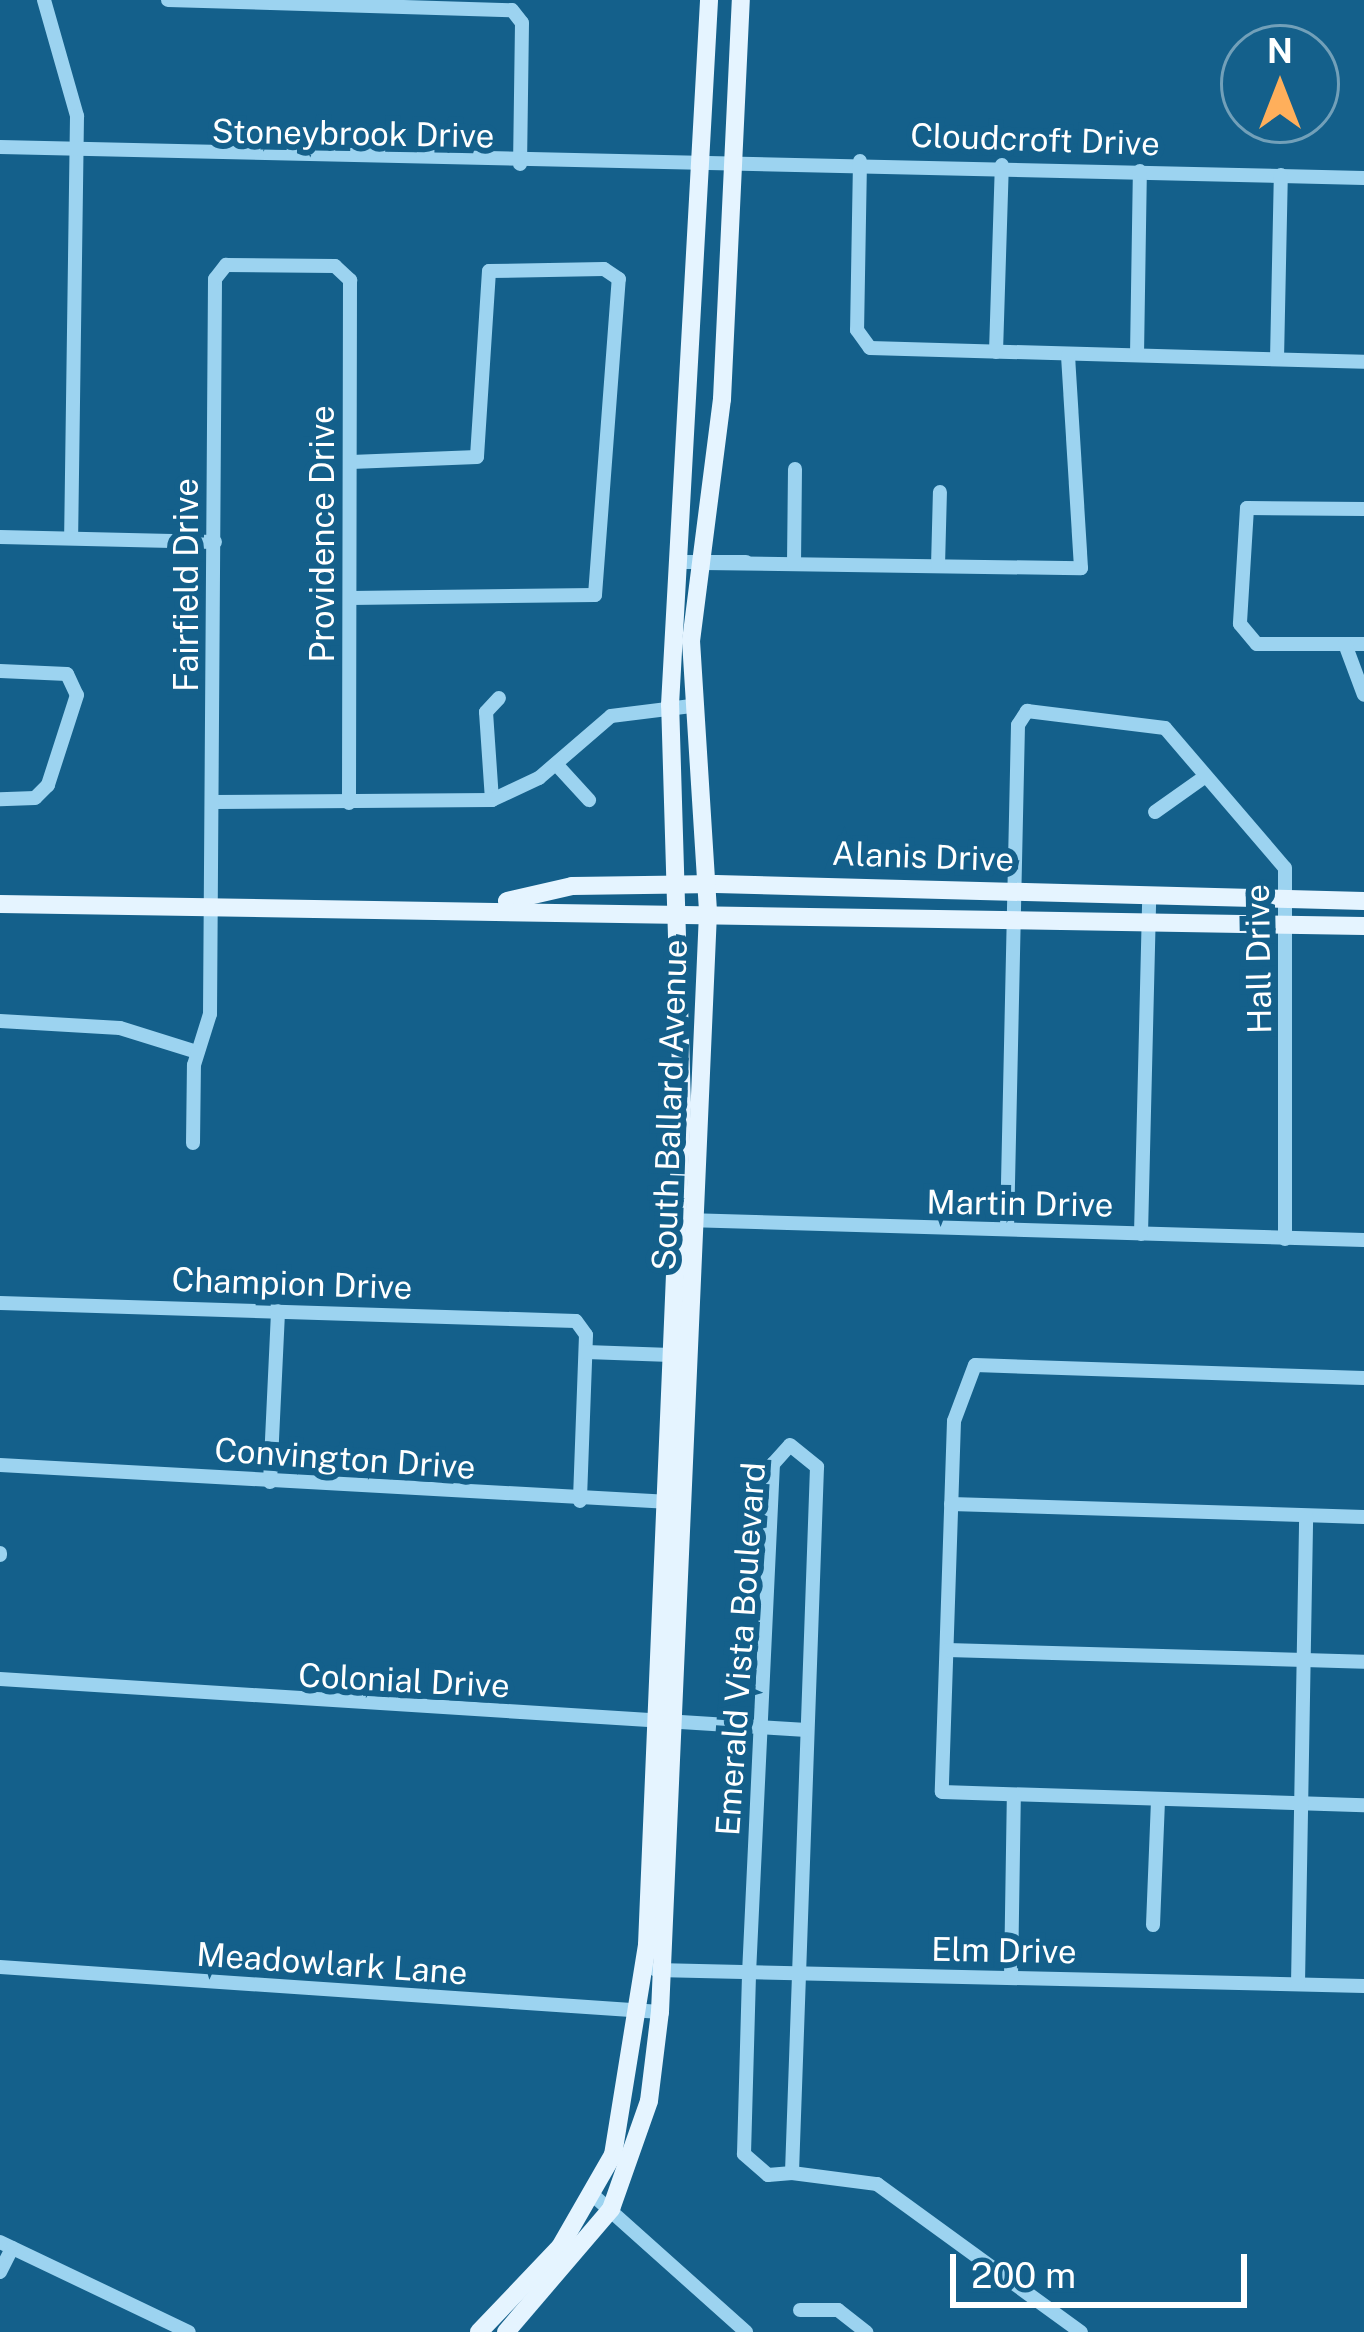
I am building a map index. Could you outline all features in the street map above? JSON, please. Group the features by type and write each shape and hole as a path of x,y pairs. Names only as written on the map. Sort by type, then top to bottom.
{"main road":[{"name":"South Ballard Avenue","path":"677,1503 671,1355 681,886 670,705 705,168 709,0"},
{"name":"South Ballard Avenue","path":"611,2209 649,2102 664,1971 677,1503 696,1220 708,911 691,706 741,0"},
{"name":"Alanis Drive","path":"483,907 572,886 708,884 1364,901"},
{"name":"Alanis Drive","path":"0,904 681,910 1364,926"},
{"name":"South Ballard Avenue","path":"479,2332 594,2196 625,2116 669,1724"},
{"path":"506,2332 611,2209"}],"street":[{"path":"44,0 77,116 71,538"},
{"path":"168,0 512,10 522,23 520,164"},
{"name":"Stoneybrook Drive","path":"0,147 77,156 705,168"},
{"path":"860,161 860,341 996,352 1364,362"},
{"name":"Cloudcroft Drive","path":"705,168 860,161 1364,178"},
{"path":"996,352 1002,165"},
{"path":"1138,356 1140,171"},
{"path":"1277,359 1281,176"},
{"name":"Fairfield Drive","path":"193,1143 197,1052 210,1014 221,268 342,269"},
{"name":"Providence Drive","path":"342,269 351,462 349,803"},
{"path":"350,598 595,595 619,279 604,269 489,271 477,457 351,462"},
{"path":"679,562 1081,568 1068,355"},
{"path":"794,563 795,470"},
{"path":"938,566 940,492"},
{"path":"1364,509 1247,508 1245,639 1364,644"},
{"path":"0,537 215,542"},
{"path":"1346,644 1364,695"},
{"path":"0,671 67,674 77,695 66,753 28,799 0,799"},
{"path":"492,800 486,712 499,698"},
{"path":"213,802 492,800 556,764 610,716 691,706"},
{"name":"Hall Drive","path":"1013,890 1018,714 1150,721 1285,868 1289,897 1285,1239"},
{"path":"556,764 589,800"},
{"path":"1155,812 1203,778"},
{"path":"1007,1229 1013,890"},
{"path":"1141,1234 1150,895"},
{"path":"0,1021 120,1028 197,1052"},
{"name":"Martin Drive","path":"675,1219 1364,1240"},
{"name":"Champion Drive","path":"0,1303 581,1324 586,1352"},
{"path":"270,1482 278,1311"},
{"path":"580,1501 586,1352 671,1355"},
{"path":"1364,1378 976,1365 958,1392 942,1792 1364,1804"},
{"name":"Emerald Vista Boulevard","path":"803,1445 817,1467 806,1730 792,2173 757,2173 744,2154 748,1974 773,1464 776,1451 803,1445"},
{"name":"Convington Drive","path":"0,1465 677,1503"},
{"path":"951,1504 1364,1517"},
{"path":"1298,1984 1306,1516"},
{"path":"946,1650 1364,1662"},
{"name":"Colonial Drive","path":"0,1678 806,1730"},
{"path":"1011,1977 1014,1795"},
{"path":"1153,1925 1157,1801"},
{"name":"Meadowlark Lane","path":"0,1967 660,2012"},
{"name":"Elm Drive","path":"644,1968 1364,1986"},
{"path":"792,2173 877,2184 1081,2332"},
{"path":"594,2196 746,2332"},
{"path":"0,2272 6,2245 189,2332"},
{"path":"800,2310 838,2310 866,2332"}]}
